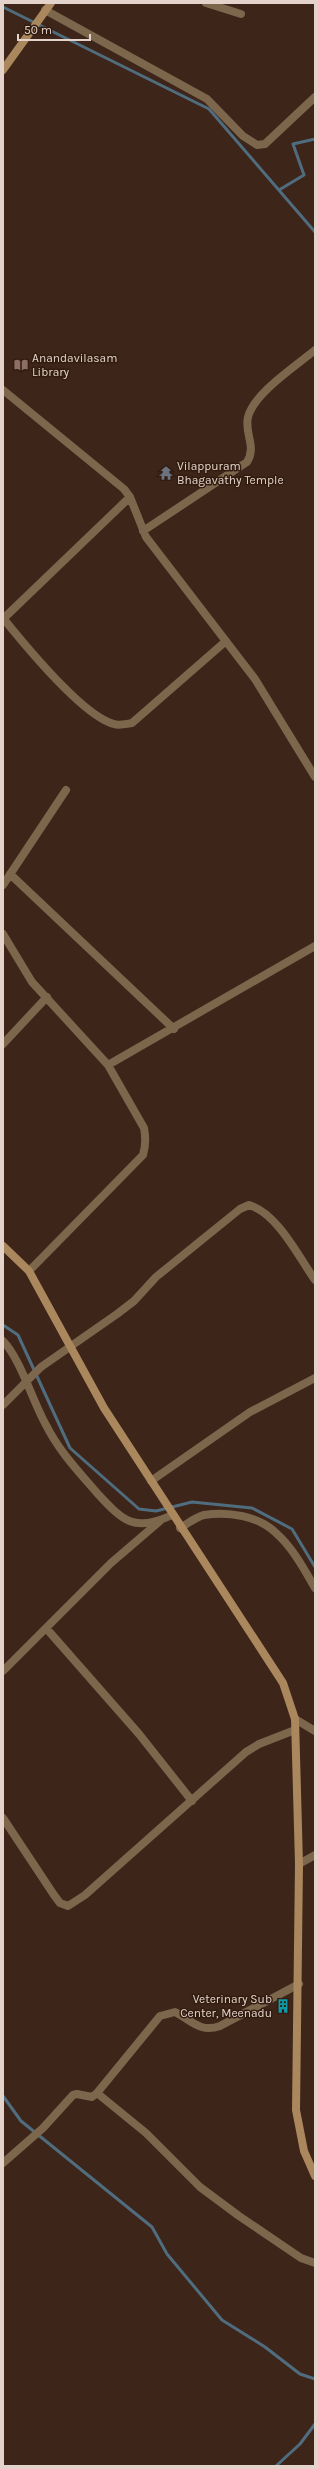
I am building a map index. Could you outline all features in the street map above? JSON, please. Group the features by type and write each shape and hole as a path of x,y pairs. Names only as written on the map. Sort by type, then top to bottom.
{"street":[{"path":"3,70 51,3"},
{"path":"206,3 241,14"},
{"path":"44,12 208,99 244,136 257,145 265,144 315,97"},
{"path":"143,531 247,462 253,449 247,426 248,417 254,404 315,350"},
{"path":"3,390 124,489 130,497 143,531 255,679 315,777"},
{"path":"130,497 3,619 34,656 71,692 95,714 114,725 132,723 226,641"},
{"path":"3,885 66,790"},
{"path":"10,874 174,1029"},
{"path":"3,934 20,964 47,998 108,1065 144,1128 146,1146 143,1155 29,1271"},
{"path":"108,1065 174,1029 315,946"},
{"path":"3,1044 47,998"},
{"path":"3,1405 41,1367 117,1314 182,1255 240,1209 249,1205 260,1209 272,1218 315,1280"},
{"path":"3,1246 29,1271 104,1408 180,1528 282,1683 295,1720 299,1864 299,1984 296,2110 304,2151 315,2176"},
{"path":"3,1341 27,1381 46,1426 65,1457 115,1512 130,1523 138,1524 162,1519"},
{"path":"151,1482 250,1412 315,1378"},
{"path":"3,1671 111,1562 162,1519 171,1514"},
{"path":"180,1528 205,1515 234,1515 253,1519 276,1532 298,1560 315,1588"},
{"path":"46,1628 139,1734 192,1801"},
{"path":"295,1720 315,1731"},
{"path":"3,1818 54,1895 60,1903 68,1906 85,1895 252,1748 295,1730"},
{"path":"299,1864 315,1855"},
{"path":"3,2163 43,2128 73,2095 77,2094 92,2097 97,2094 160,2016 175,2012 198,2027 209,2029 220,2026 299,1984"},
{"path":"97,2094 146,2133 200,2187 239,2216 306,2261 315,2262"}],"waterway":[{"path":"3,7 209,109 315,232"},
{"path":"279,190 304,175 293,144 315,139"},
{"path":"3,1325 18,1335 70,1448 139,1509 156,1511 192,1502 252,1508 292,1529 315,1567"},
{"path":"3,2096 21,2121 152,2227 167,2254 222,2320 265,2347 300,2374 315,2379"},
{"path":"276,2466 300,2444 315,2424"}],"place":[{"name":"Anandavilasam Library","path":"21,365"},
{"name":"Vilappuram Bhagavathy Temple","path":"166,473"},
{"name":"Veterinary Sub Center, Meenadu","path":"283,2006"}]}
